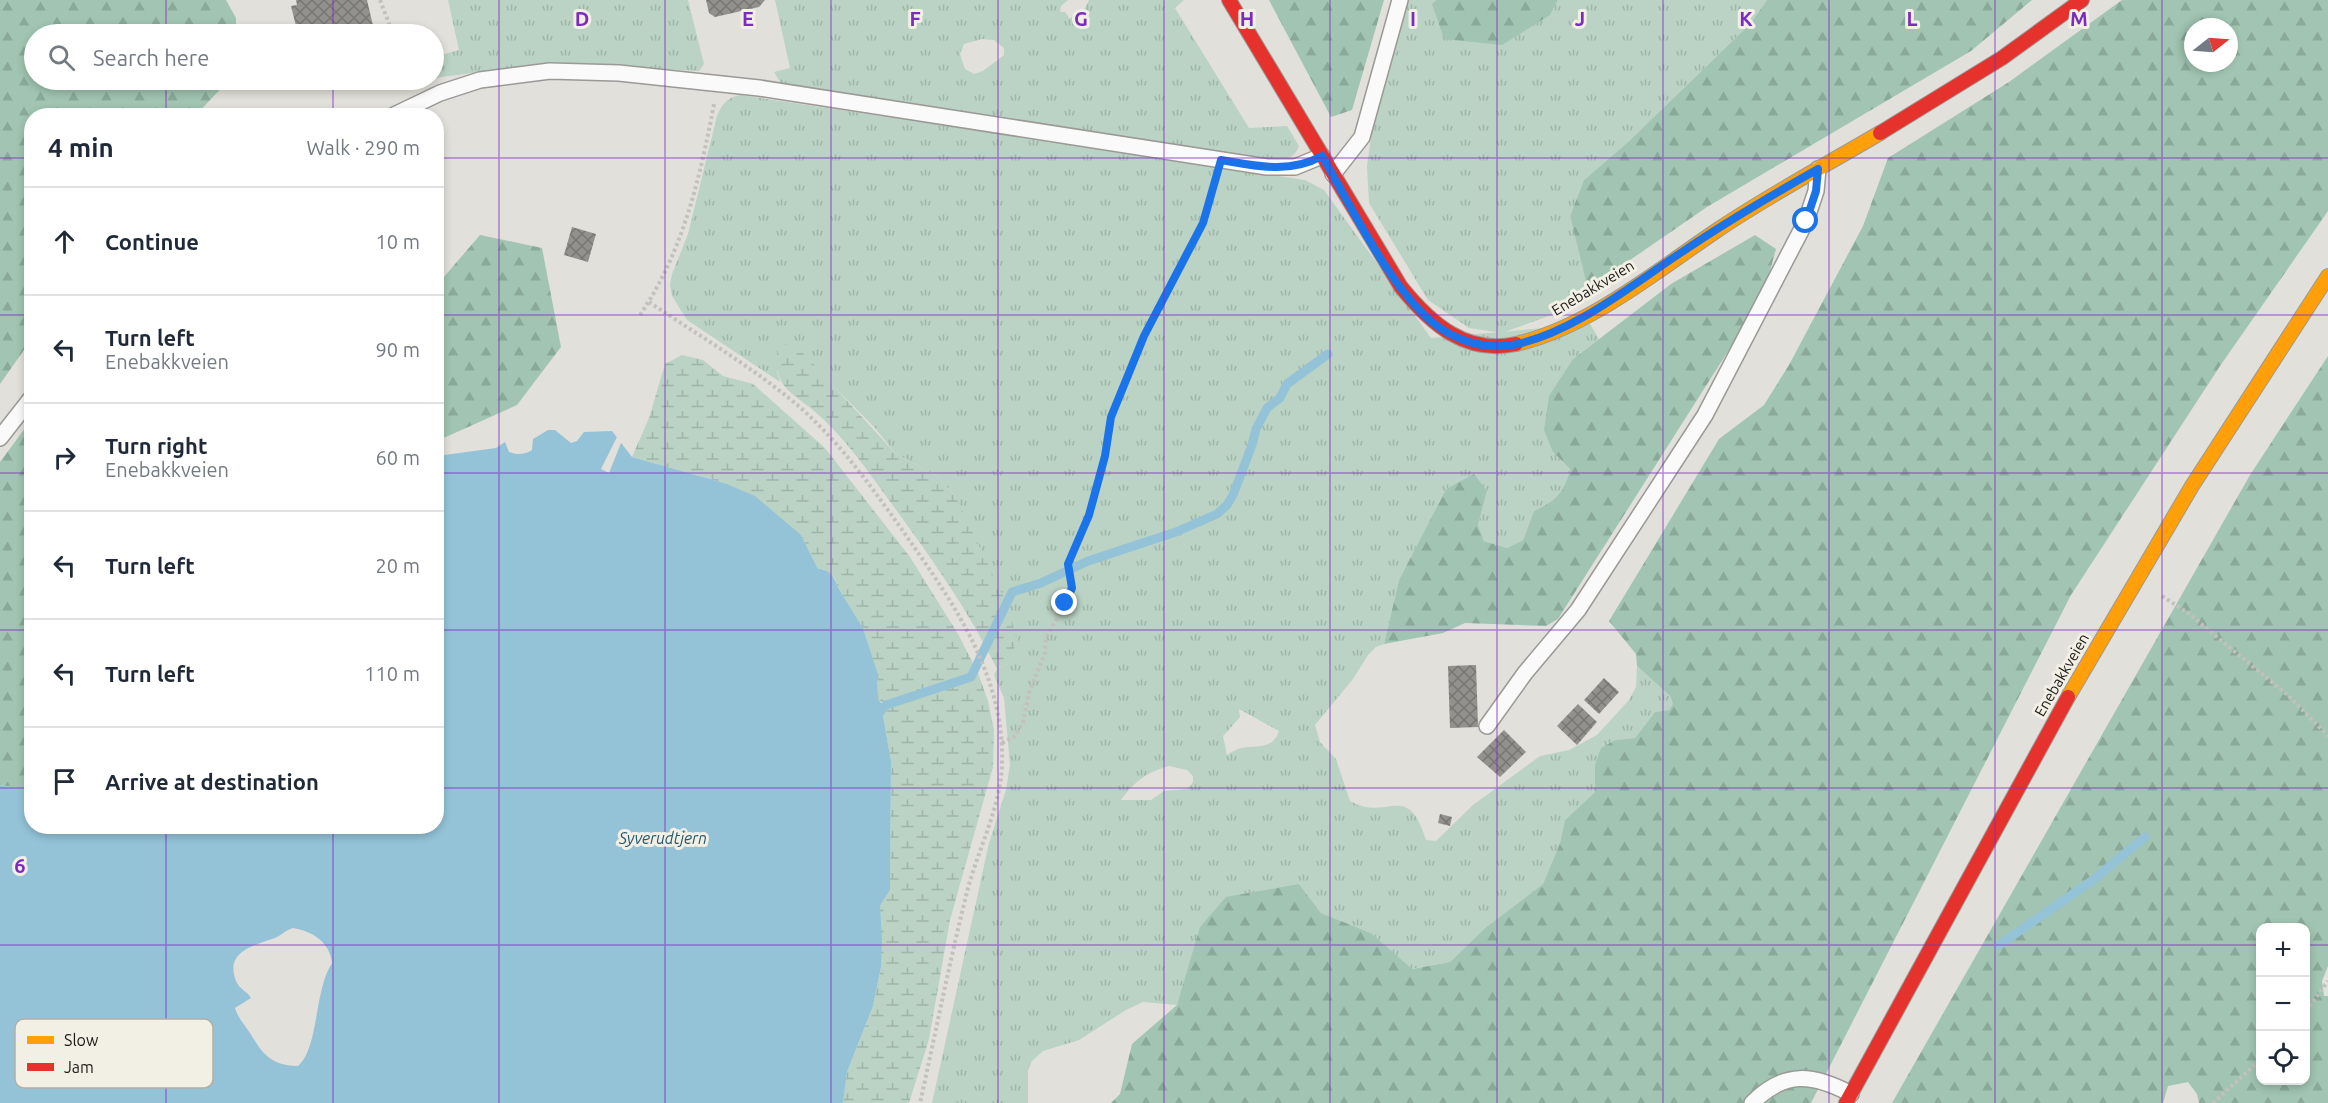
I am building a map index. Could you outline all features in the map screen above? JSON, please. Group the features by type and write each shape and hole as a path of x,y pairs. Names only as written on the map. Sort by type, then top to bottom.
{"street":[{"name":"Enebakkveien","path":"1229,0 1386,263 1419,310 1451,334 1492,347 1528,341 1584,315 1745,212 1915,112 2038,32 2082,0"},
{"name":"Enebakkveien","path":"1848,1099 2067,699 2136,580 2246,399 2328,276"}],"lane":[{"path":"1333,174 1362,137 1400,0"},
{"path":"410,108 461,85 526,72 619,73 717,82 1281,169 1303,165 1322,156"},
{"path":"1487,726 1520,680 1578,610 1705,415 1806,221 1816,191 1818,169"},
{"path":"0,438 24,407"},
{"path":"1752,1103 1772,1086 1798,1078 1823,1081 1848,1099"}],"path":[{"path":"380,0 389,24"},
{"path":"640,315 669,266 688,215 717,82"},
{"path":"1002,743 1015,736 1023,722 1029,693 1045,653 1046,638 1072,588 1068,564 1089,515 1105,456 1111,417 1144,336 1203,223 1221,160"},
{"path":"649,302 732,356 794,403 851,459 924,561 970,637 996,699 1002,743 999,787 968,890 920,1103"},
{"path":"2136,580 2188,613 2290,697 2328,736"},
{"path":"2310,1006 2328,981"},
{"path":"2213,1103 2256,1064"}],"green space":[{"path":"0,0 226,0 236,18 236,24 24,24 24,90 220,90 203,108 24,108 24,350 0,384"},
{"path":"448,0 688,0 704,64 699,71 549,63 444,77 444,54 459,50"},
{"path":"775,0 1068,0 1061,6 1060,12 1065,12 1070,19 1076,12 1084,10 1089,0 1184,0 1175,8 1249,128 1287,126 1299,146 1295,153 1284,159 1247,157 780,82 774,72 790,68","holes":["982,39 994,40 1004,48 1004,55 983,71 974,74 965,69 960,54 964,44"]},
{"path":"1269,0 1384,0 1352,110 1331,117"},
{"path":"1407,0 1436,0 1432,5 1550,15 1558,0 1767,0 1750,24 1628,142 1584,180 1570,216 1591,298 1579,305 1502,333 1469,328 1428,300 1369,203 1367,166 1371,137"},
{"path":"1436,0 1558,0 1550,15 1502,45 1444,39 1432,4"},
{"path":"1767,0 2032,0 1971,51 1707,207 1588,289 1570,216 1584,180 1628,142 1750,24"},
{"path":"2122,0 2328,0 2328,211 2220,366 2071,595 1811,1103 1111,1103 1120,1094 1132,1044 1177,1005 1200,927 1226,897 1299,884 1321,913 1371,933 1412,969 1450,962 1485,928 1543,884 1560,843 1565,820 1595,792 1595,765 1601,748 1616,740 1635,738 1655,712 1669,710 1673,704 1670,696 1637,666 1636,654 1609,621 1719,439 1764,405 1789,365 1863,226 1888,158 2009,82"},
{"path":"740,95 1305,180 1324,190 1431,338 1590,324 1599,339 1573,359 1553,452 1570,469 1562,490 1554,500 1534,511 1523,540 1507,548 1484,541 1478,525 1487,491 1474,475 1446,489 1399,580 1384,644 1376,647 1368,655 1353,679 1315,725 1320,742 1336,759 1350,801 1375,808 1404,807 1411,811 1419,822 1426,840 1436,841 1473,805 1540,756 1569,750 1597,735 1629,700 1636,687 1637,666 1670,696 1673,704 1669,710 1655,712 1635,738 1616,740 1595,765 1595,792 1565,820 1560,843 1543,884 1485,928 1450,962 1411,969 1371,933 1321,913 1299,884 1186,980 1177,1005 1143,1002 1126,1010 1079,1040 1043,1051 1032,1061 1028,1071 1028,1103 932,1103 989,843 1006,790 1010,765 1004,698 994,675 997,669 1009,663 966,523 955,496 937,476 895,453 875,428 794,346 777,371 780,382 687,320 672,296 670,285 672,274 688,234 717,116 726,102","holes":["1239,709 1279,731 1276,738 1266,745 1242,748 1227,755 1223,736 1240,717","1169,766 1187,770 1193,776 1193,782 1187,789 1164,791 1151,800 1121,800 1142,778"]},
{"path":"480,235 542,248 561,347 517,405 444,438 444,277"},
{"path":"1755,235 1776,249 1763,296 1558,619 1546,626 1465,623 1443,633 1384,644 1399,580 1446,489 1474,474 1487,491 1478,525 1484,541 1507,548 1523,540 1534,511 1548,504 1558,495 1568,477 1570,469 1553,452 1544,430 1549,396 1573,359 1671,284"},
{"path":"785,344 794,346 806,356 895,453 937,476 955,496 1007,604 1017,640 1009,663 997,669 949,586 869,473 832,428 794,396 782,382 778,373 778,347"},
{"path":"682,355 703,360 723,376 753,384 825,448 910,557 958,634 978,673 988,701 994,730 993,767 950,920 929,1039 909,1103 843,1103 847,1072 873,1006 881,967 880,906 890,890 891,761 883,716 886,705 878,699 877,671 863,628 837,586 835,578 823,569 818,569 801,535 724,483 632,457 649,418 665,364"},
{"path":"2328,356 2328,966 2322,981 2324,996 2328,996 2328,1103 2199,1103 2197,1094 2188,1082 2168,1086 2163,1103 1892,1103 2250,475"},
{"path":"24,429 24,789 0,785 0,462"}],"water":[{"name":"Syverudtjern","path":"548,430 555,430 571,443 577,441 584,432 612,431 632,457 724,483 755,496 801,535 818,569 825,570 833,577 863,628 877,671 878,699 887,709 883,716 891,761 890,890 880,906 881,967 873,1006 847,1072 843,1103 0,1103 0,785 24,789 24,834 444,834 444,455 496,448 505,442 509,452 523,454 532,450 533,439","holes":["290,929 307,932 324,943 332,963 322,988 310,1046 305,1058 298,1066 288,1065 268,1057 239,1018 235,1008 251,998 237,984 234,964 237,957 248,948 275,938"]}],"pier":[{"path":"619,433 623,438 609,473 601,469"}],"building":[{"path":"296,0 367,0 373,24 296,24 291,6 297,5"},
{"path":"706,0 765,0 759,7 715,17 709,13"},
{"path":"572,227 596,234 588,262 564,255"},
{"path":"1476,665 1478,727 1450,728 1448,666"},
{"path":"1604,678 1619,692 1599,714 1584,700"},
{"path":"1578,704 1597,722 1577,745 1557,726"},
{"path":"1504,730 1526,752 1500,777 1477,757"},
{"path":"1440,814 1452,817 1450,826 1438,823"}],"waterway":[{"path":"886,705 971,677 1012,592 1041,583 1088,561 1176,532 1217,514 1227,505 1233,495 1256,429 1267,408 1280,398 1287,384 1328,354"},
{"path":"1999,945 2093,880 2145,837"}],"traffic: slow":[{"path":"1516,344 1570,325 1622,296 1739,216 1880,133"},
{"path":"2068,697 2192,486 2328,276"}],"traffic: jam":[{"path":"1229,0 1401,287 1425,313 1451,334 1481,345 1516,344"},
{"path":"1880,133 2002,58 2082,0"},
{"path":"1846,1103 2068,697"}],"route":[{"path":"1065,603 1072,588 1068,564 1089,515 1105,456 1111,417 1144,336 1203,223 1221,160 1281,169 1311,162 1322,156 1401,287 1419,310 1434,324 1462,340 1492,347 1514,345 1557,330 1612,298 1782,189 1818,169 1818,184 1806,221"}]}
